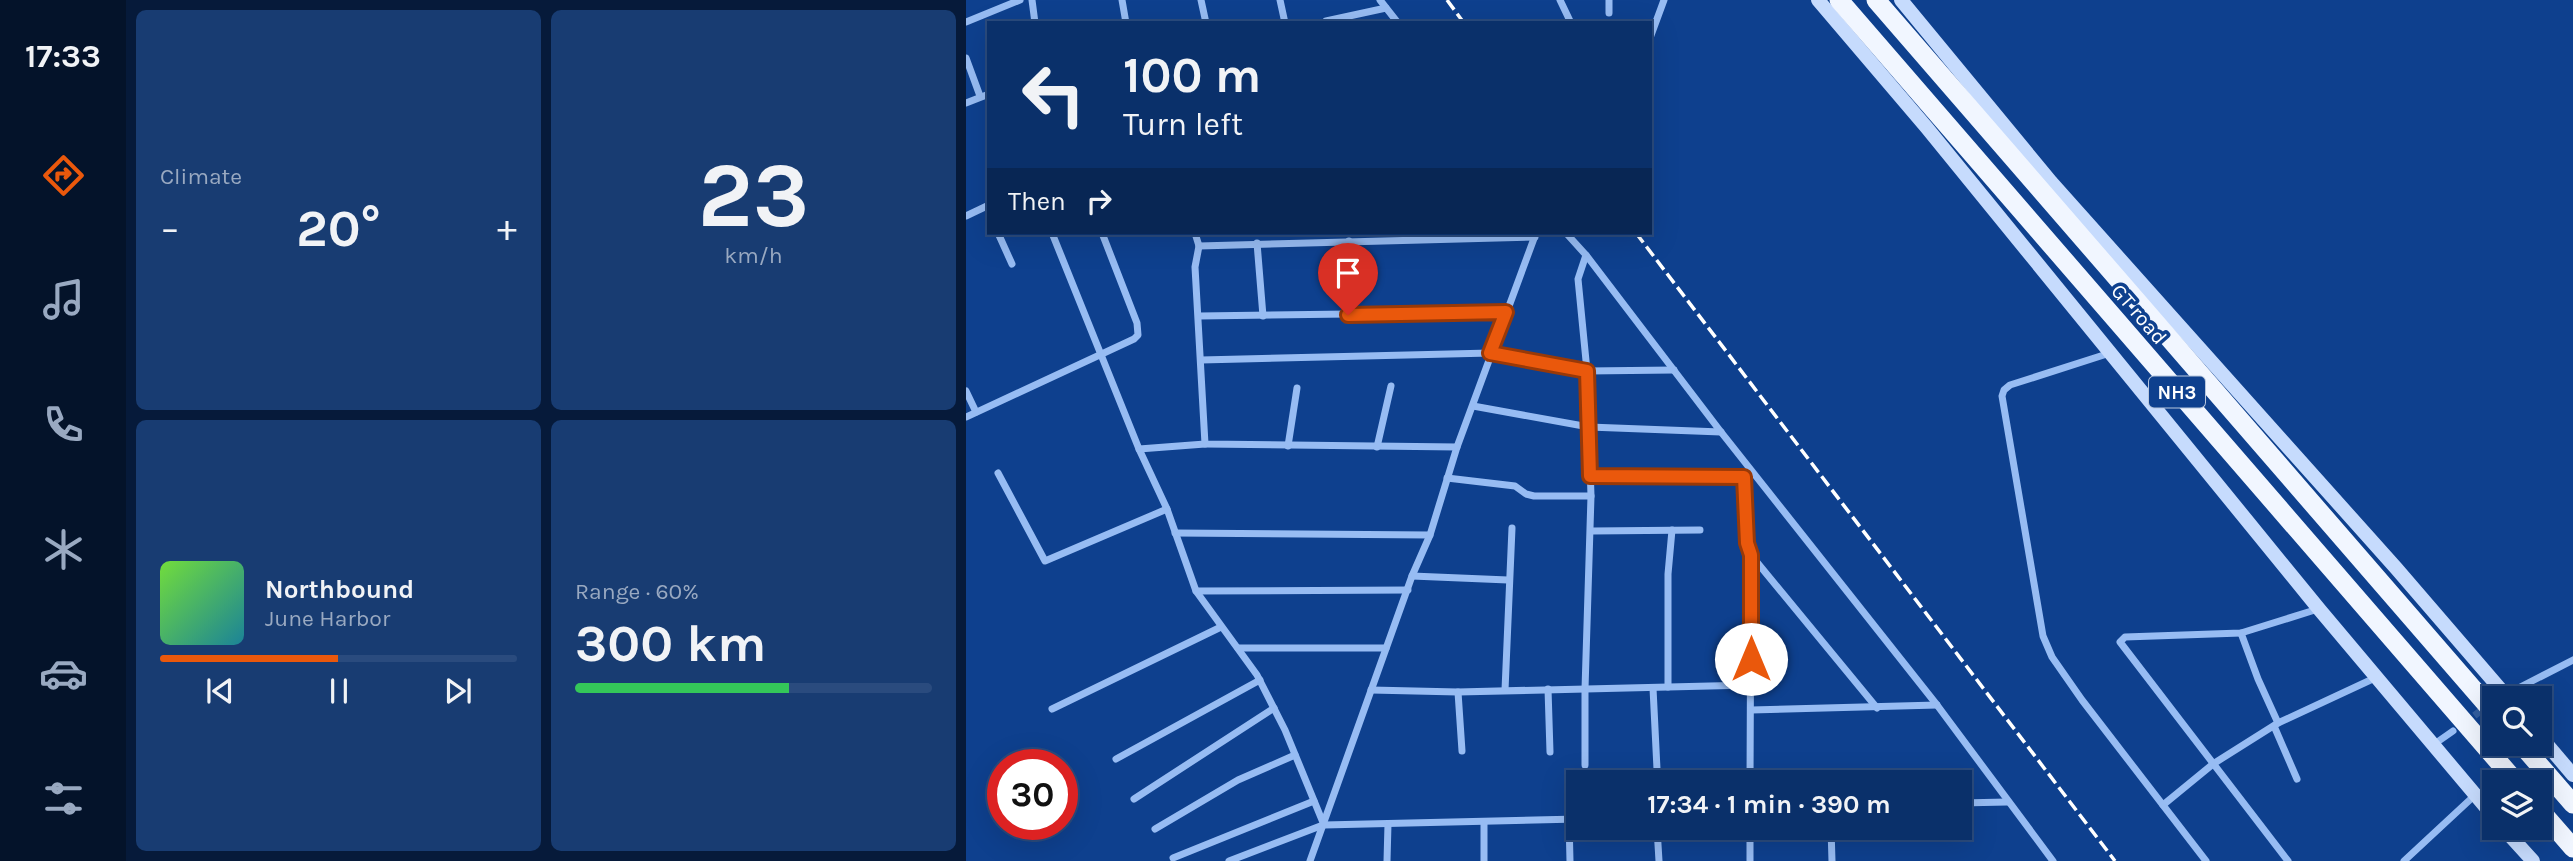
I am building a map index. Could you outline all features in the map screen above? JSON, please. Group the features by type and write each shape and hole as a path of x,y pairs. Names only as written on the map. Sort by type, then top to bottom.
{"highway":[{"name":"GT road","path":"1839,0 2506,770"},
{"name":"GT road","path":"1876,0 2482,698"},
{"path":"2531,756 2573,804"},
{"path":"2552,824 2573,848"}],"main road":[{"path":"1818,0 1927,128 2482,804"},
{"path":"1901,0 2051,182 2387,558 2495,686"},
{"path":"2552,750 2573,775"},
{"path":"2514,840 2533,861"}],"street":[{"path":"966,22 1020,0"},
{"path":"1032,0 1035,21"},
{"path":"1122,0 1126,21"},
{"path":"1201,0 1206,21"},
{"path":"1280,0 1285,21"},
{"path":"1380,0 1396,21"},
{"path":"1560,0 1570,21"},
{"path":"1609,0 1609,13"},
{"path":"1652,33 1664,0"},
{"path":"1325,21 1386,8"},
{"path":"966,58 980,96"},
{"path":"966,103 987,94"},
{"path":"966,216 987,208"},
{"path":"999,235 1012,264"},
{"path":"1053,235 1139,449 1167,509 1196,591 1260,680 1324,825"},
{"path":"966,417 1138,335 1103,235"},
{"path":"1196,235 1199,246 1195,267 1205,444"},
{"path":"1268,235 1270,244"},
{"path":"1199,246 1535,235 1457,447 1430,535 1412,576 1310,861"},
{"path":"1568,235 1937,705 2053,861"},
{"path":"1348,315 1349,241"},
{"path":"1257,243 1263,316"},
{"path":"1585,765 1584,689 1592,531 1587,371 1578,279 1586,255"},
{"path":"1199,316 1506,312"},
{"path":"1201,360 1490,353 1587,371 1674,370"},
{"path":"2110,353 2010,385 2004,390 2003,407 2043,636 2046,645 2082,700 2206,861"},
{"path":"1377,447 1391,386"},
{"path":"1288,446 1297,388"},
{"path":"966,391 976,412"},
{"path":"1473,407 1590,427 1721,432"},
{"path":"1139,449 1205,444 1457,447"},
{"path":"998,473 1045,561 1167,509"},
{"path":"1590,476 1744,477 1747,543 1751,555 1750,770"},
{"path":"1447,478 1515,486 1534,496 1591,496"},
{"path":"1505,690 1512,528"},
{"path":"1668,687 1668,574 1672,530"},
{"path":"1592,531 1700,530"},
{"path":"1175,533 1430,535"},
{"path":"1751,555 1877,708"},
{"path":"1412,576 1508,580"},
{"path":"1196,591 1408,590"},
{"path":"2288,861 2120,643 2125,637 2241,633 2319,609"},
{"path":"1052,709 1221,627"},
{"path":"2241,633 2297,779"},
{"path":"1238,649 1386,648"},
{"path":"2525,686 2573,660"},
{"path":"2163,804 2213,764 2276,725 2377,677"},
{"path":"1116,759 1260,680"},
{"path":"1371,690 1458,692 1751,685"},
{"path":"1653,688 1657,769"},
{"path":"1548,689 1550,752"},
{"path":"1458,692 1462,751"},
{"path":"1751,710 1937,705"},
{"path":"1134,799 1274,708"},
{"path":"2433,745 2453,731"},
{"path":"1155,829 1238,780 1295,755"},
{"path":"2403,861 2474,796"},
{"path":"1173,858 1314,801"},
{"path":"1972,803 2007,802"},
{"path":"1229,861 1324,825 1566,819"},
{"path":"1484,822 1484,861"},
{"path":"1387,861 1388,824"},
{"path":"1570,840 1570,861"},
{"path":"1658,840 1659,861"},
{"path":"1750,840 1751,861"},
{"path":"1831,840 1832,861"}],"tunnel":[{"path":"2466,722 2482,710"}],"railway":[{"path":"1447,0 1463,21"},
{"path":"1638,235 2115,861"}],"route":[{"path":"1348,315 1506,312 1490,353 1587,371 1590,476 1744,477 1747,543 1751,555 1751,659"}]}
